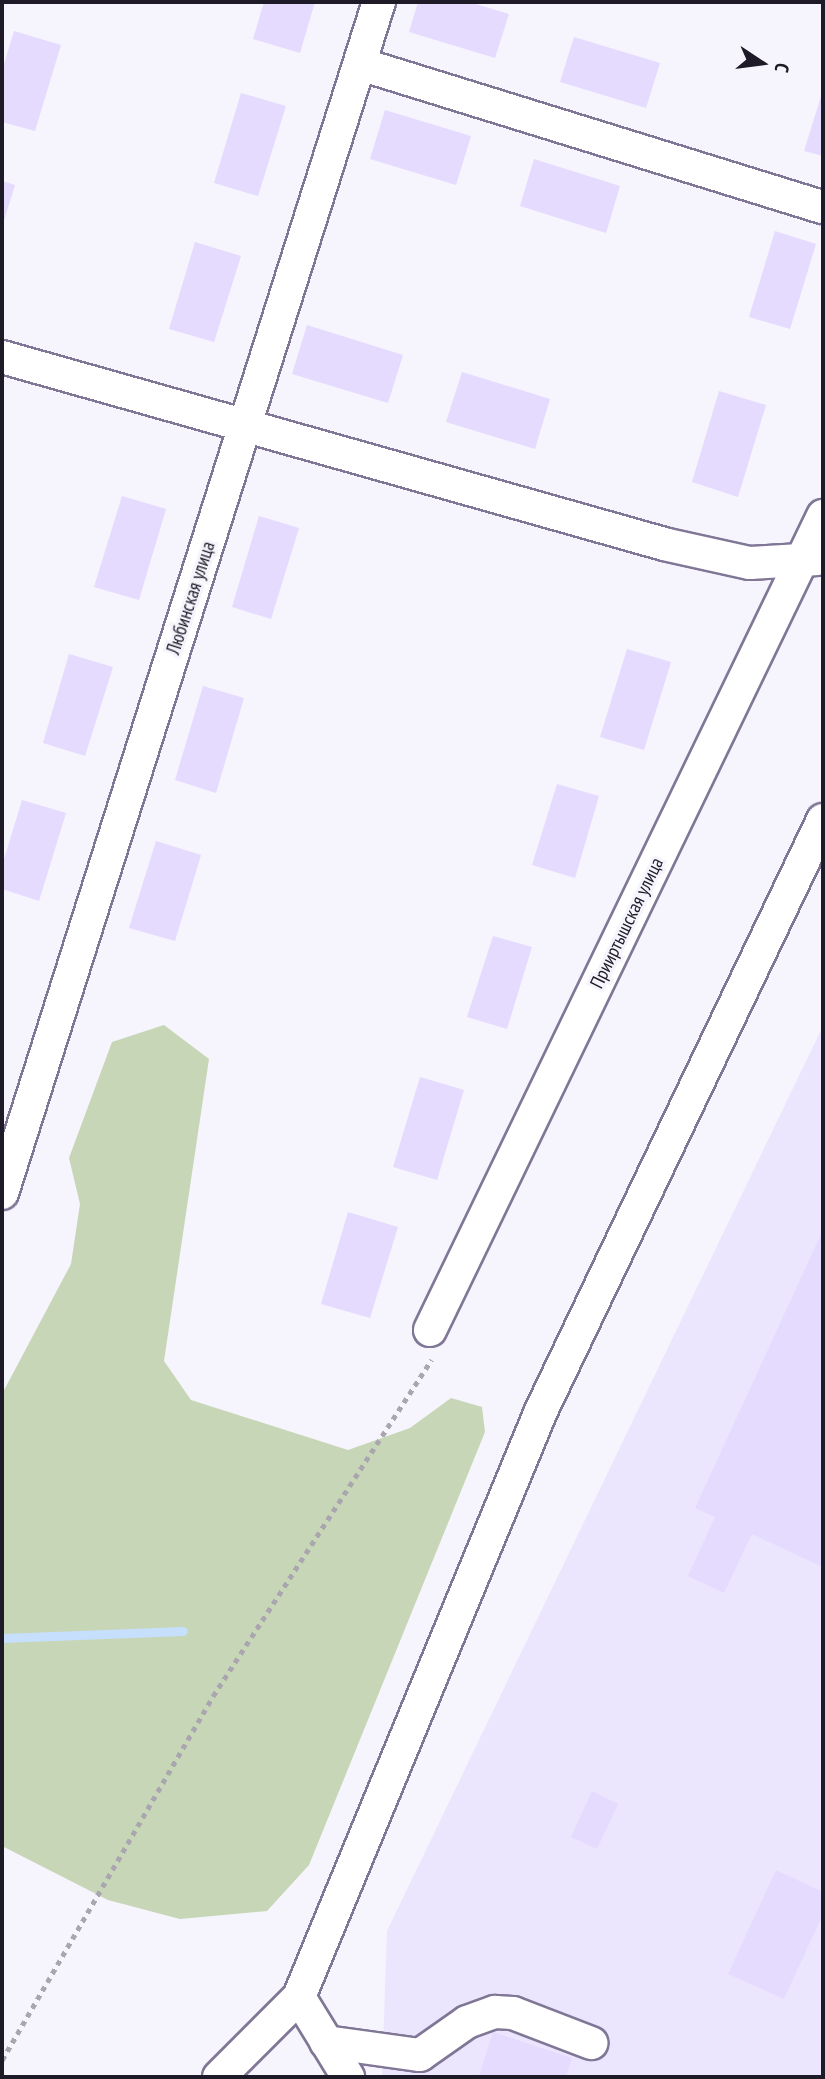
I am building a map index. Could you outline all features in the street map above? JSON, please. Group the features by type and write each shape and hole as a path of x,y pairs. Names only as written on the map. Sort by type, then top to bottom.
{"street":[{"name":"Любинская улица","path":"2,1193 379,2"},
{"path":"360,64 823,207"},
{"path":"2,357 245,430 664,544 750,563 812,560"},
{"name":"Прииртышская улица","path":"430,1330 812,560 823,516"},
{"path":"219,2077 271,2030 299,1997 541,1411 823,820"},
{"path":"299,1997 348,2077"},
{"path":"326,2042 420,2055 467,2022 495,2012 513,2013 591,2043"}],"path":[{"path":"2,2060 213,1696 420,1384 432,1359 430,1330"}],"shaded area":[{"path":"823,1026 823,2077 382,2077 387,1931"}],"green space":[{"path":"164,1025 209,1059 164,1361 191,1400 348,1450 410,1428 451,1398 482,1407 485,1432 309,1865 267,1911 180,1919 108,1900 2,1846 2,1394 71,1264 80,1204 69,1158 112,1042"}],"building":[{"path":"264,2 315,2 300,53 253,39"},
{"path":"418,2 469,2 509,14 495,58 409,32"},
{"path":"14,31 61,45 35,131 2,122 2,71"},
{"path":"574,37 660,63 646,108 560,82"},
{"path":"823,90 823,156 804,151"},
{"path":"241,93 286,106 258,196 214,183"},
{"path":"385,110 471,136 456,185 370,159"},
{"path":"534,159 620,186 606,233 520,206"},
{"path":"2,181 15,185 2,227"},
{"path":"775,231 816,244 790,329 749,317"},
{"path":"195,242 241,256 214,342 169,329"},
{"path":"307,325 403,355 388,403 292,374"},
{"path":"462,372 550,399 535,449 446,422"},
{"path":"719,391 766,405 738,497 692,482"},
{"path":"122,496 166,509 139,600 94,587"},
{"path":"259,516 299,528 271,619 232,607"},
{"path":"627,649 671,662 644,750 600,737"},
{"path":"69,654 113,667 85,756 43,743"},
{"path":"203,686 244,698 216,793 175,780"},
{"path":"557,784 599,796 575,878 532,865"},
{"path":"22,800 66,813 39,901 2,889 2,866"},
{"path":"156,841 201,855 175,941 129,928"},
{"path":"493,936 532,947 507,1029 467,1017"},
{"path":"420,1077 464,1090 437,1180 393,1167"},
{"path":"348,1212 398,1227 370,1318 321,1304"},
{"path":"823,1230 823,1567 752,1534 724,1593 688,1576 715,1517 695,1508"},
{"path":"592,1791 618,1804 597,1849 571,1837"},
{"path":"776,1870 823,1892 823,1914 784,1999 728,1974"},
{"path":"493,2032 572,2058 566,2077 479,2076"}],"waterway":[{"path":"2,1638 183,1631"}]}
